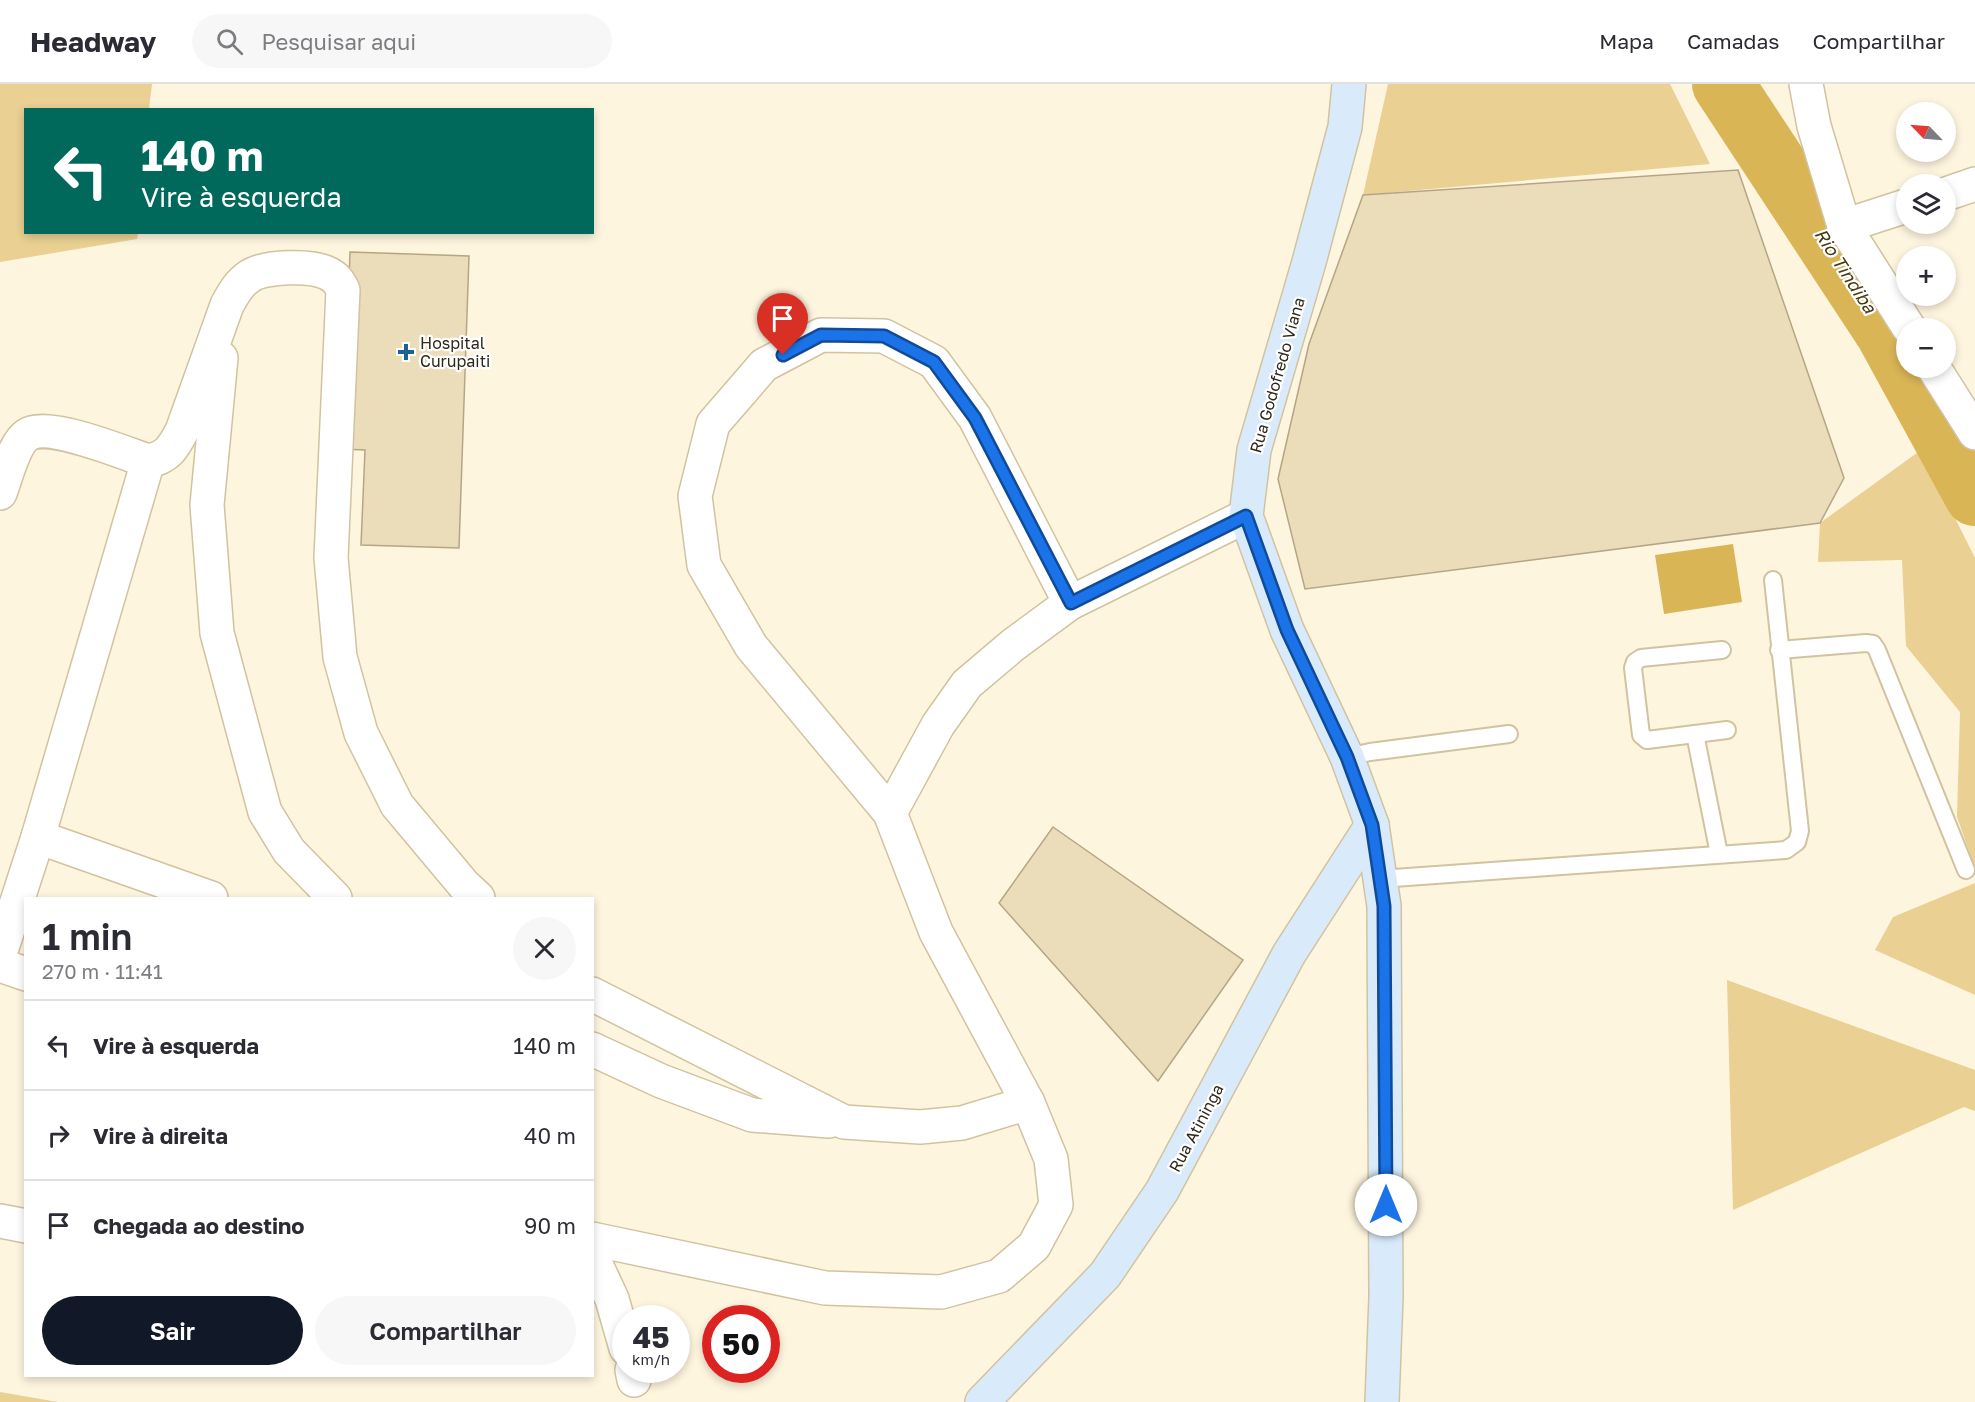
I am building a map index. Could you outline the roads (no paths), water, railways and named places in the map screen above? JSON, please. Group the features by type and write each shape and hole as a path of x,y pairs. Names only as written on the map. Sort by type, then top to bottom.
{"main road":[{"name":"Rua Godofredo Viana","path":"1349,84 1345,127 1309,262 1254,450 1246,516 1287,630 1347,757 1372,825 1384,906 1386,1285 1382,1402"},
{"name":"Rua Atininga","path":"982,1402 1105,1275 1162,1191 1288,954 1372,825"}],"street":[{"path":"1806,84 1814,126 1844,226 1903,318"},
{"path":"1956,191 1975,184"},
{"path":"1844,226 1896,209"},
{"path":"0,493 17,447 27,434 42,429 60,432 148,461 161,459 172,449 182,431 227,305 236,289 250,275 267,269 307,268 326,272 337,279 343,290 331,558 340,657 361,733 397,805 464,885 477,897"},
{"path":"227,305 207,505 217,633 266,812 289,851 334,897"},
{"path":"594,1239 825,1288 941,1292 999,1276 1034,1246 1056,1205 1051,1159 1028,1104 936,932 890,813 752,646 704,565 695,496 713,424 764,365 821,335 884,336 934,362 975,418 1071,603"},
{"path":"1940,378 1975,433"},
{"path":"0,954 38,837 148,461"},
{"path":"890,813 939,725 967,684 1013,645 1071,603 1246,516"},
{"path":"38,837 208,897"},
{"path":"0,965 24,973"},
{"path":"594,995 844,1122"},
{"path":"594,1050 661,1081 752,1115 920,1127 962,1124 1028,1104"},
{"path":"0,1221 24,1226"},
{"path":"594,1260 614,1305"}],"lane":[{"path":"1380,879 1786,850 1797,842 1800,831 1773,580"},
{"path":"1779,650 1873,644 1878,650 1966,870"},
{"path":"1722,650 1641,658 1635,662 1633,668 1643,738 1647,740 1727,730"},
{"path":"1347,757 1509,734"},
{"path":"1695,734 1719,854"}],"waterway":[{"name":"Rio Tindiba","path":"1723,84 1886,332 1975,495"}],"place":[{"name":"Hospital Curupaiti","path":"406,352"}]}
